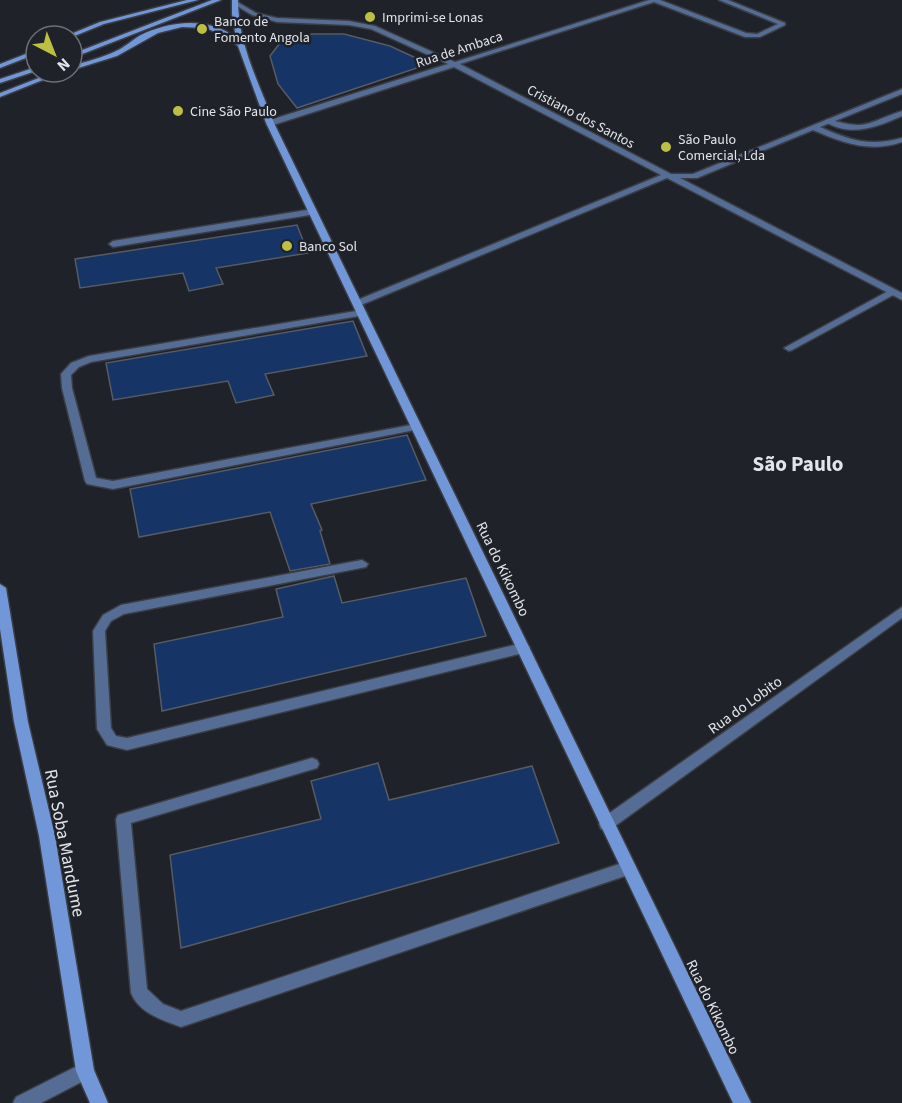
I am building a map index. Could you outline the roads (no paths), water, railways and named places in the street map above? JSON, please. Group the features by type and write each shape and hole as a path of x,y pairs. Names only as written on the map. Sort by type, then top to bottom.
{"main road":[{"path":"84,30 102,23 195,0"},
{"path":"84,51 218,0"},
{"path":"235,1 242,46"},
{"path":"84,64 118,53 145,36 172,27 217,28 227,32 242,46"},
{"name":"Rua do Kikombo","path":"242,46 270,123 742,1103"},
{"path":"0,66 24,57"},
{"path":"0,81 24,73"},
{"path":"0,94 27,84"},
{"name":"Rua Soba Mandume","path":"0,588 21,722 47,836 85,1071 99,1103"}],"street":[{"path":"654,0 744,34 758,36 783,24 722,0"},
{"name":"Rua de Ambaca","path":"270,123 654,0"},
{"name":"Cristiano dos Santos","path":"235,1 254,14 277,20 350,23 373,27 452,63 897,295"},
{"path":"416,427 113,485 91,481 67,388 66,374 75,365 89,359 360,308 666,176 694,176 902,91"},
{"path":"828,121 846,128 864,130 902,113"},
{"path":"813,127 864,146 878,146 902,140"},
{"path":"113,244 314,212"},
{"path":"789,348 897,295"},
{"path":"362,564 121,610 107,618 99,631 104,729 112,741 127,744 524,648"},
{"name":"Rua do Lobito","path":"606,824 902,612"},
{"path":"312,764 123,819 139,993 157,1010 181,1019 628,868"},
{"path":"22,1103 85,1071"}],"place":[{"name":"Imprimi-se Lonas","path":"370,17"},
{"name":"Banco de Fomento Angola","path":"202,29"},
{"name":"Cine São Paulo","path":"178,111"},
{"name":"São Paulo Comercial, Lda","path":"666,147"},
{"name":"Banco Sol","path":"287,246"}],"district":[{"name":"São Paulo","path":"798,464"}]}
